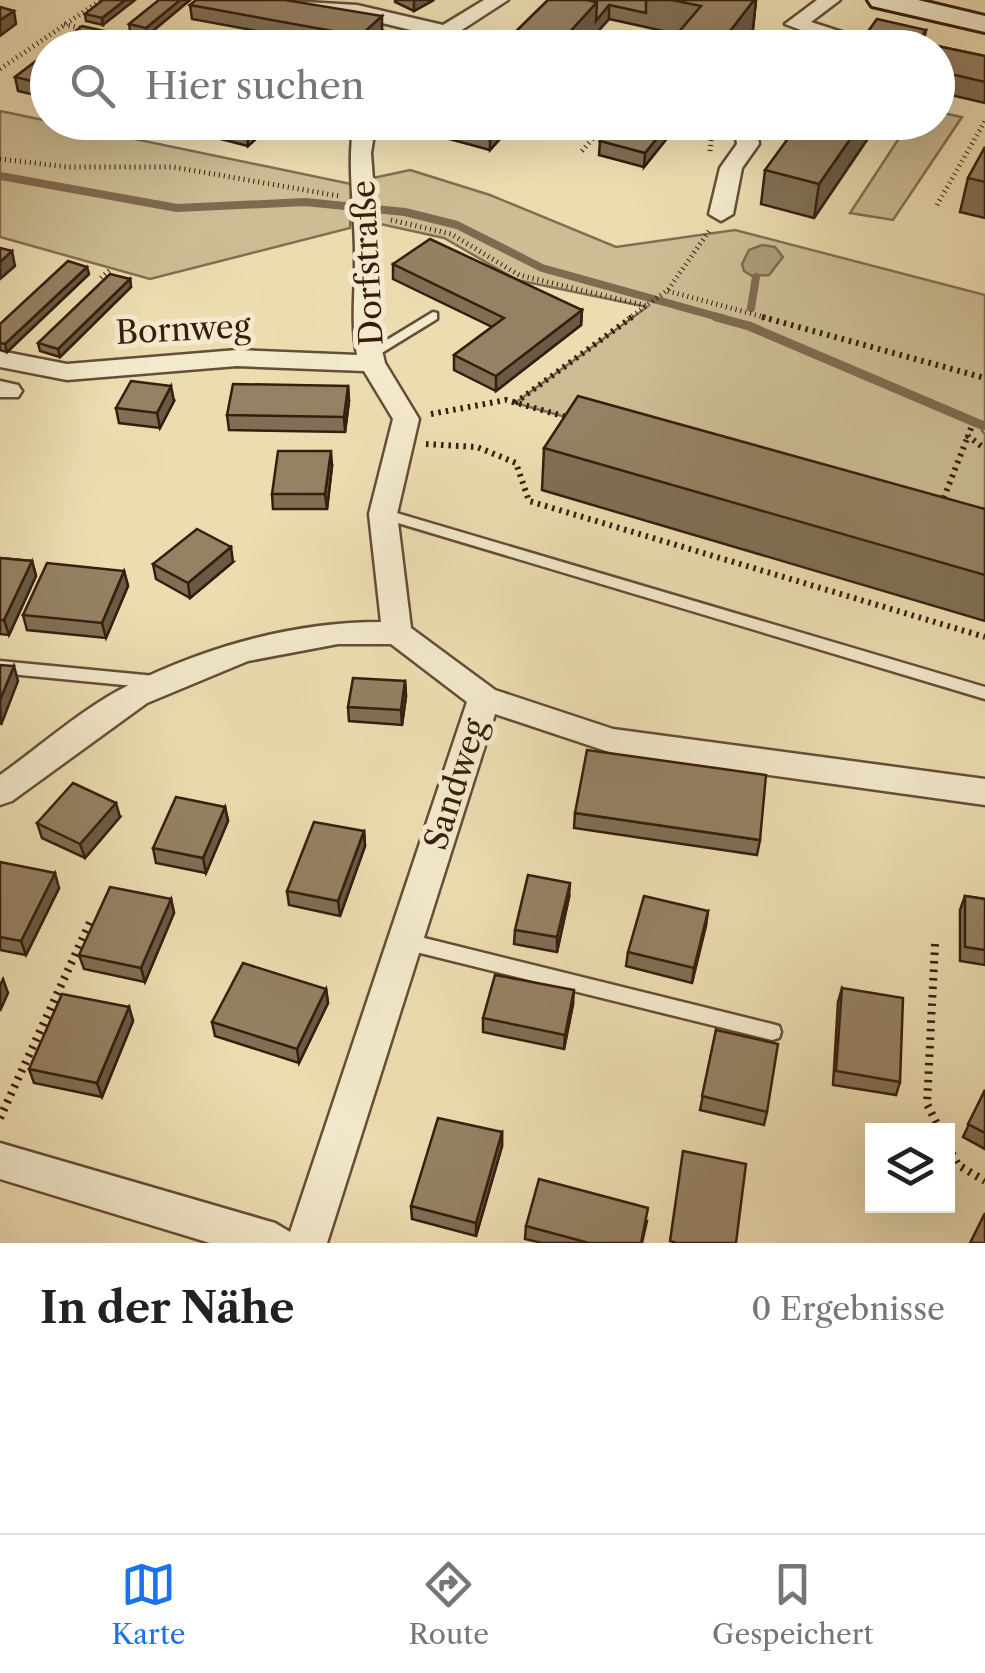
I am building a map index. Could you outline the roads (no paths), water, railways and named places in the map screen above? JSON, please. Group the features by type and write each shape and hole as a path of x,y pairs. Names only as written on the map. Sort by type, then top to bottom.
{"main road":[{"path":"882,0 985,24"}],"street":[{"path":"280,0 338,7 438,30"},
{"path":"444,30 498,0"},
{"path":"815,30 795,24 830,0"},
{"name":"Dorfstraße","path":"362,140 364,326 371,358 403,431 384,514"},
{"path":"722,214 731,168 747,140"},
{"name":"Bornweg","path":"0,359 67,372 237,358 371,358"},
{"path":"384,514 397,632"},
{"path":"0,792 136,694 243,651 338,633 397,632 484,698"},
{"name":"Sandweg","path":"307,1243 484,698 612,741 985,792"},
{"path":"0,1160 275,1243"}],"lane":[{"path":"371,358 433,316"},
{"path":"384,514 985,693"},
{"path":"0,667 165,683"},
{"path":"404,941 772,1032"}],"waterway":[{"path":"0,176 177,208 305,202 405,212 457,225 542,268 725,319"},
{"path":"751,308 756,277"},
{"path":"716,317 749,326 984,426"}]}
